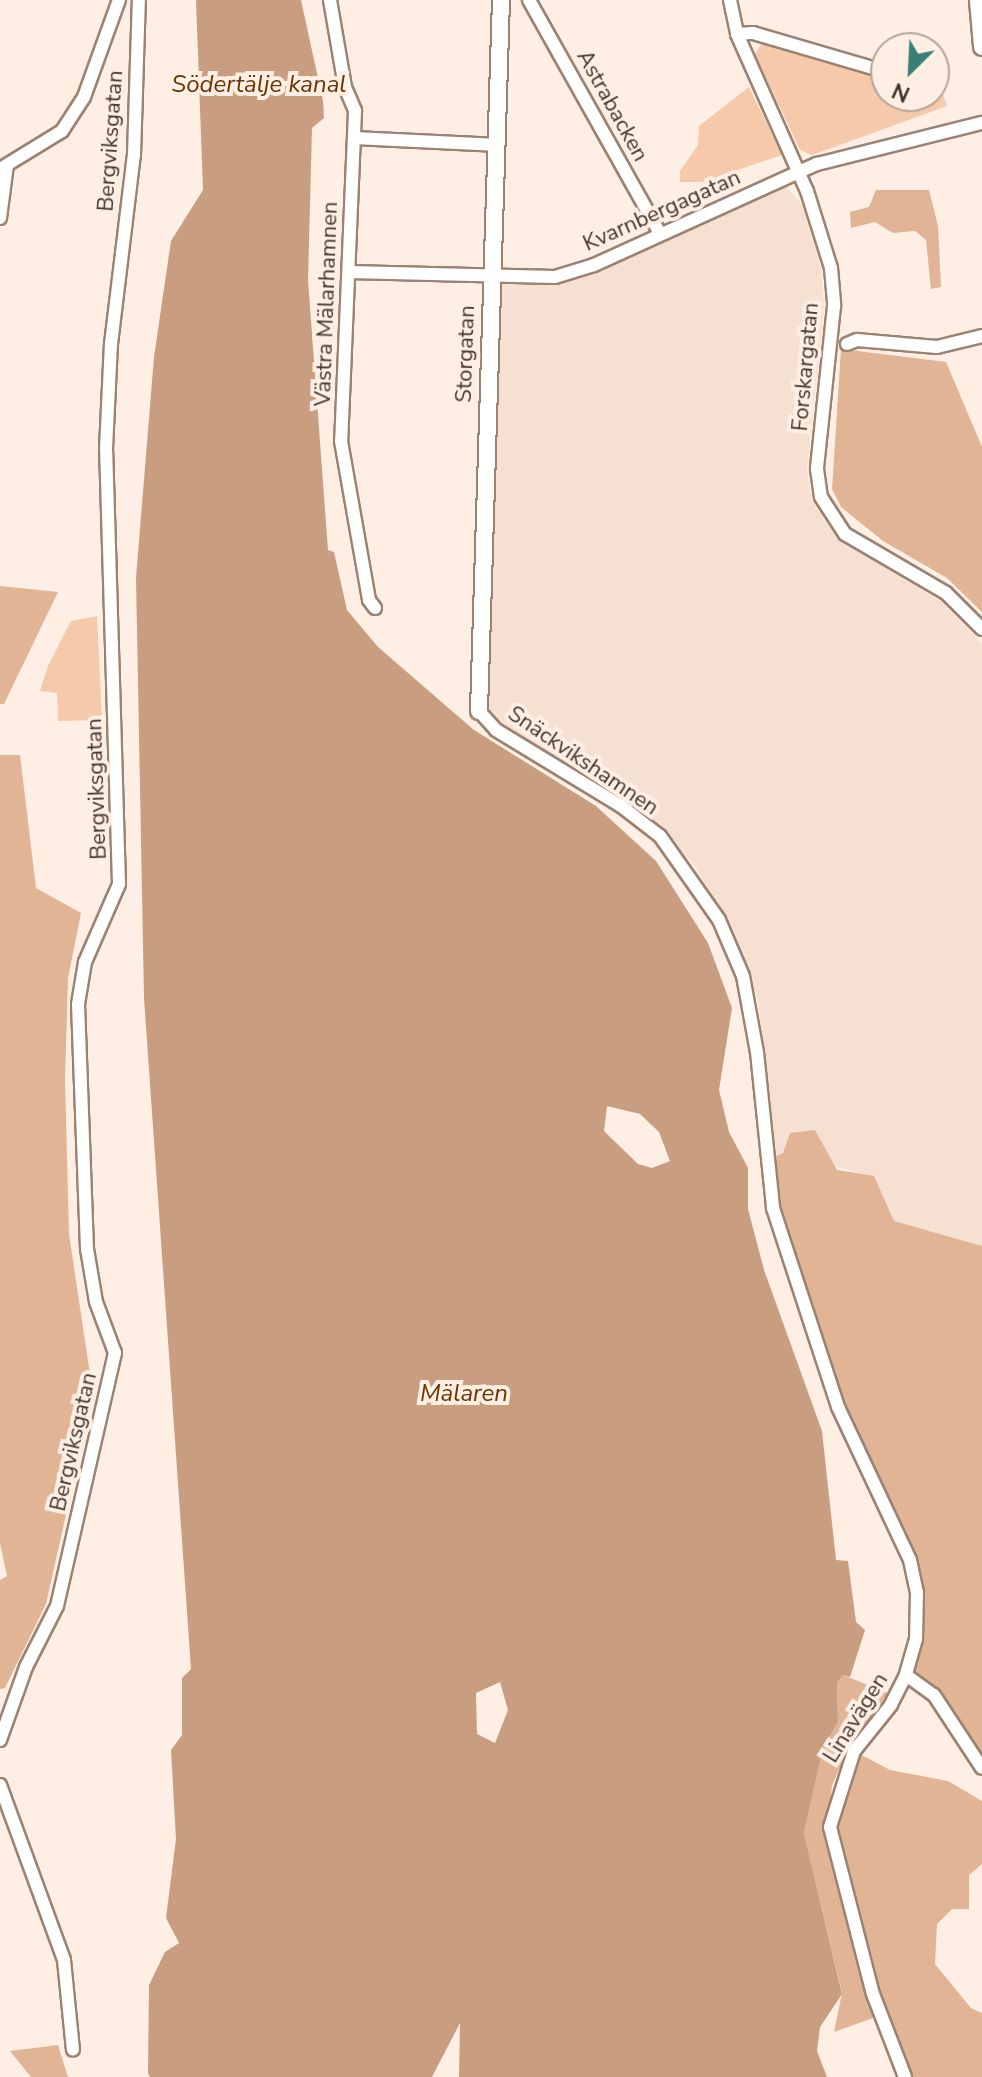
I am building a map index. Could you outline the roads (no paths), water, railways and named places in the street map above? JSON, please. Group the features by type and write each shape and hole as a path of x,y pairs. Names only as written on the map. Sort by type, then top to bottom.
{"street":[{"path":"0,218 4,167 62,131 84,97 119,0"},
{"name":"Bergviksgatan","path":"0,1740 26,1667 57,1606 115,1353 96,1302 87,1249 78,1004 85,962 119,884 106,449 111,344 134,155 139,0"},
{"name":"Västra Mälarhamnen","path":"330,0 345,87 355,111 341,441 369,600 375,608"},
{"name":"Storgatan","path":"479,711 501,0"},
{"name":"Astrabacken","path":"529,0 659,232"},
{"name":"Forskargatan","path":"730,0 737,34 797,173 831,268 834,306 817,469 821,497 845,534 946,593 982,629"},
{"path":"978,0 982,47"},
{"path":"737,34 753,33 870,67"},
{"name":"Kvarnbergagatan","path":"349,272 492,278 555,277 594,265 659,232 857,151 982,123"},
{"path":"355,138 498,145"},
{"path":"847,344 937,347 982,336"},
{"name":"Snäckvikshamnen","path":"479,711 496,730 621,806 660,836 719,920 743,976 768,1156"},
{"name":"Linavägen","path":"768,1156 773,1208 838,1407 910,1560 918,1612 906,1675 891,1705 854,1751 830,1827 873,1994 905,2077"},
{"path":"906,1675 934,1695 982,1768"},
{"path":"0,1785 0,1798 64,1960 73,2050"}],"water":[{"name":"Mälaren","path":"196,0 301,0 324,118 312,128 308,280 328,550 334,552 347,610 378,647 474,730 596,806 656,861 708,943 732,1008 719,1090 729,1132 748,1168 748,1209 764,1270 822,1431 836,1560 848,1561 856,1622 865,1630 850,1677 843,1675 837,1683 838,1722 823,1748 804,1833 842,1994 820,2027 817,2051 827,2077 459,2077 460,2023 432,2077 150,2077 148,2073 149,1985 165,1952 179,1943 166,1918 176,1839 171,1750 182,1735 182,1678 191,1669 144,998 136,578 154,357 171,241 203,190","holes":["607,1106 640,1114 659,1132 670,1161 652,1168 638,1164 604,1131","500,1682 508,1710 495,1743 477,1734 476,1693"]}],"water label":[{"name":"Södertälje kanal","path":"259,85"}]}
